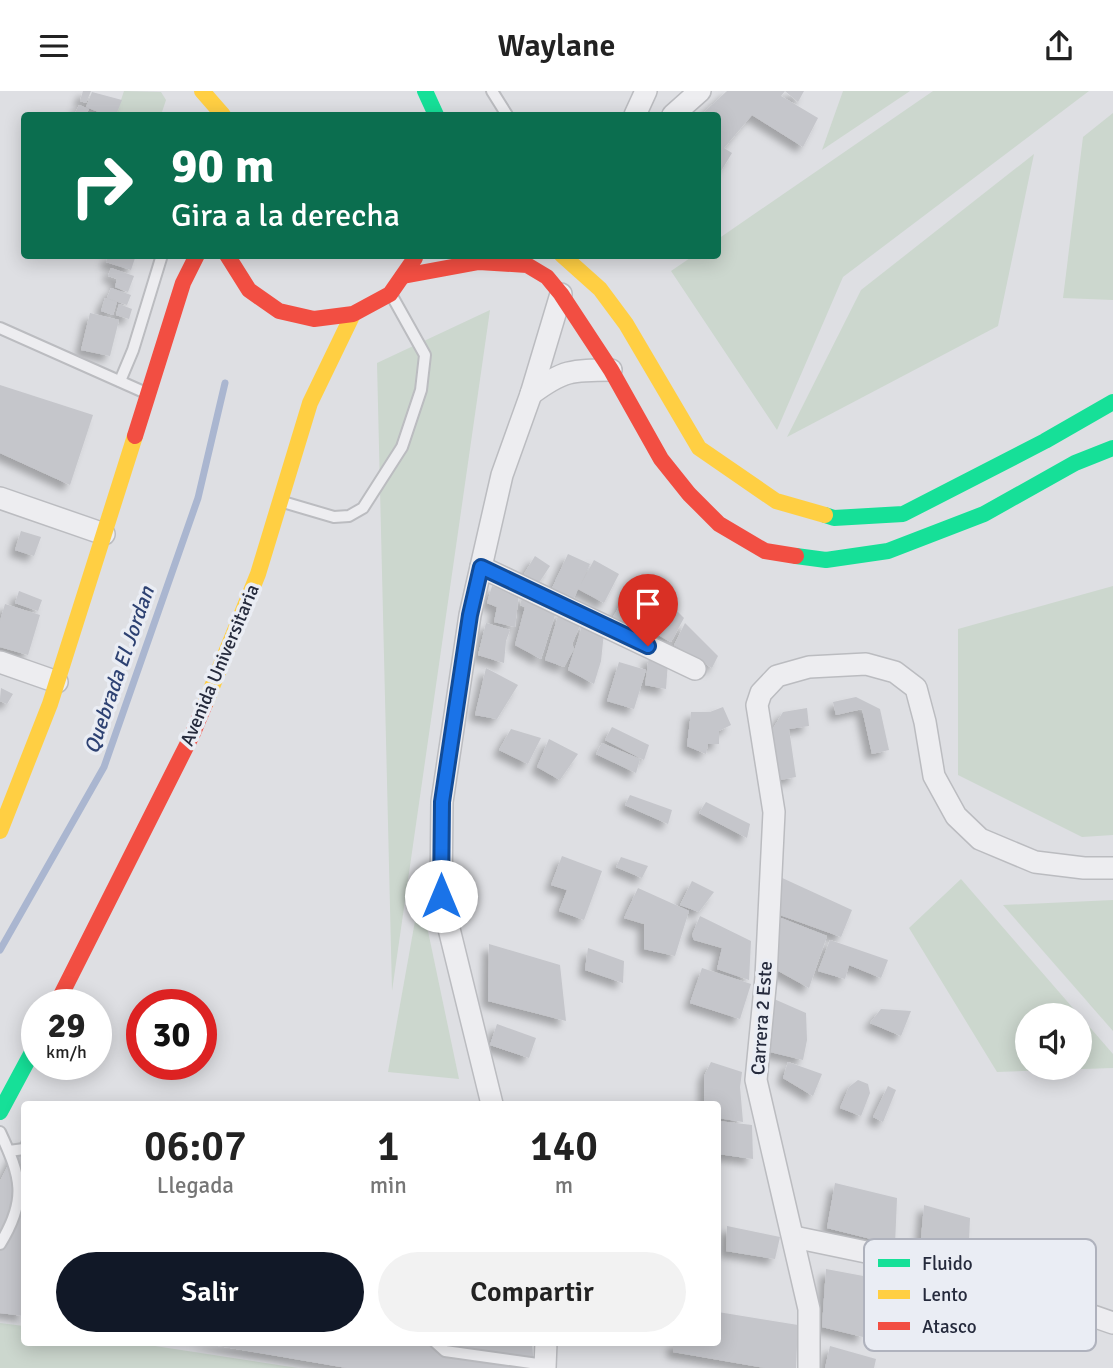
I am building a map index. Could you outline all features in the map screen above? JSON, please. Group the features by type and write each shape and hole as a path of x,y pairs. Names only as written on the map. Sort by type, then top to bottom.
{"main road":[{"path":"202,91 225,111"},
{"path":"425,91 435,104"},
{"path":"0,831 57,682 183,283 195,259"},
{"path":"230,259 249,290 279,311 314,319 353,314 390,294 414,259"},
{"path":"566,259 600,289 626,324 699,448 775,501 834,518 902,514 1045,441 1113,402"},
{"path":"403,276 479,262 527,265 547,277 561,293 611,370 661,459 688,494 719,524 765,551 826,560 888,551 984,514 1075,463 1113,448"},
{"name":"Avenida Universitaria","path":"64,989 193,733 258,574 310,403 353,314"},
{"path":"0,1112 21,1073"}],"street":[{"path":"636,112 646,91"},
{"path":"676,112 700,91"},
{"path":"491,1101 441,896 442,802 470,615 502,475 531,394 561,293"},
{"path":"531,394 554,377 582,370 611,370"},
{"path":"0,498 104,534"},
{"path":"481,567 695,669"},
{"path":"0,662 57,682"},
{"name":"Carrera 2 Este","path":"809,1368 809,1309 756,1080 766,977 774,813 757,705 761,693 777,676 808,667 866,664 895,672 916,688 934,776 956,815 980,839 1035,862 1113,868"},
{"path":"794,1237 864,1252"},
{"path":"1096,1317 1113,1323"},
{"path":"545,1366 546,1346"}],"lane":[{"path":"492,91 505,112"},
{"path":"120,381 133,350 161,259"},
{"path":"280,501 334,517 349,516 363,508 402,447 421,390 425,355 390,294"},
{"path":"0,328 149,394"},
{"path":"0,1132 20,1181 20,1199 0,1244"},
{"path":"9,1151 21,1149"},
{"path":"440,1346 445,1350 545,1366"}],"shaded area":[{"path":"124,91 161,92 166,100 162,112 117,112"},
{"path":"843,91 910,91 822,150"},
{"path":"933,91 1089,91 843,277 777,430 671,271 689,259 721,259 721,237"},
{"path":"1113,113 1113,300 1063,298 1083,137"},
{"path":"1034,154 998,326 787,437 861,290"},
{"path":"490,310 392,991 377,363"},
{"path":"1113,586 1113,835 1082,837 958,775 958,629"},
{"path":"961,879 1069,1003 1015,1003 1015,1071 997,1072 909,928"},
{"path":"420,893 459,1079 388,1072"},
{"path":"1113,900 1113,1031 1092,1007 1092,1003 1089,1003 1003,905"},
{"path":"1092,1030 1113,1054 1113,1068 1092,1069"},
{"path":"0,1323 21,1326 21,1346 155,1346 298,1368 0,1368"}],"building":[{"path":"83,91 91,91 86,103 80,101"},
{"path":"727,91 785,91 781,96 818,118 803,147 752,115 724,148 732,153 721,171 721,112 704,112"},
{"path":"785,91 804,91 798,102"},
{"path":"92,92 122,100 117,112 98,112 86,107"},
{"path":"79,105 89,109 88,112 76,112"},
{"path":"107,259 135,259 131,270 106,262"},
{"path":"111,268 134,276 128,292 115,287 117,279 108,276"},
{"path":"111,288 131,295 127,305 107,298"},
{"path":"105,298 117,302 113,315 101,311"},
{"path":"119,304 132,309 129,319 116,315"},
{"path":"90,313 119,320 110,356 81,350"},
{"path":"0,385 93,415 70,485 0,453"},
{"path":"21,531 41,537 34,556 15,550"},
{"path":"568,554 590,564 581,584 594,560 619,574 604,603 578,589 574,598 552,588"},
{"path":"535,556 550,566 535,589 521,579"},
{"path":"632,584 646,595 632,627 612,619"},
{"path":"492,586 519,593 515,627 494,622 497,607 487,603"},
{"path":"19,591 42,600 38,611 15,603"},
{"path":"523,595 557,609 541,659 515,645 525,607 520,605"},
{"path":"664,598 684,618 671,642 647,629"},
{"path":"5,604 40,615 28,655 0,647 0,621"},
{"path":"559,612 582,621 572,644 574,649 564,667 545,660"},
{"path":"486,623 510,630 504,663 478,655"},
{"path":"583,623 604,632 601,661 594,684 568,670"},
{"path":"685,623 718,656 712,668 674,645"},
{"path":"649,656 668,661 666,689 645,685"},
{"path":"619,662 646,670 634,709 607,701"},
{"path":"486,668 518,685 497,719 475,715"},
{"path":"1,688 13,694 7,704 0,701"},
{"path":"856,697 880,709 889,750 872,754 862,709 836,715 833,702"},
{"path":"723,707 731,725 719,731 719,744 708,744 706,754 687,746 691,712 710,712"},
{"path":"807,708 809,726 789,729 796,777 780,780 772,730 783,712"},
{"path":"612,727 649,745 644,760 605,740"},
{"path":"511,729 541,738 528,764 499,750"},
{"path":"549,739 578,754 560,780 537,767"},
{"path":"602,743 640,759 636,773 596,754"},
{"path":"630,795 672,810 668,824 625,805"},
{"path":"706,802 750,824 747,838 699,813"},
{"path":"562,856 602,871 584,920 559,911 567,890 551,885"},
{"path":"621,857 648,866 642,878 616,867"},
{"path":"780,877 852,910 841,937 780,915"},
{"path":"692,881 714,892 699,912 680,905"},
{"path":"638,888 689,911 675,956 644,949 644,924 624,918"},
{"path":"700,916 751,941 749,980 717,969 722,948 694,940 692,935"},
{"path":"776,916 827,936 809,988 773,968"},
{"path":"830,940 888,960 881,978 849,965 845,979 818,971"},
{"path":"489,944 560,965 566,1021 488,1001"},
{"path":"588,948 624,961 623,983 585,970"},
{"path":"702,968 751,984 740,1019 690,1003"},
{"path":"774,999 806,1013 807,1040 803,1060 766,1051"},
{"path":"881,1009 911,1011 901,1036 870,1023"},
{"path":"497,1024 536,1038 529,1058 490,1045"},
{"path":"711,1062 742,1072 740,1087 743,1122 721,1118 721,1101 704,1101 704,1076"},
{"path":"788,1062 822,1074 813,1096 783,1078"},
{"path":"858,1080 868,1084 870,1093 861,1116 840,1108 849,1087"},
{"path":"888,1086 896,1090 883,1122 873,1117"},
{"path":"721,1121 752,1125 753,1159 721,1154"},
{"path":"21,1140 21,1316 0,1313 0,1181"},
{"path":"835,1183 897,1198 895,1239 871,1239 827,1228"},
{"path":"924,1205 970,1218 969,1239 921,1239"},
{"path":"727,1226 780,1237 775,1259 726,1251"},
{"path":"826,1269 864,1276 863,1337 822,1327"},
{"path":"721,1312 798,1325 796,1368 765,1368 673,1352 673,1346 721,1346"},
{"path":"218,1346 532,1346 534,1368 347,1368"},
{"path":"830,1346 876,1359 874,1368 825,1368"}],"waterway":[{"name":"Quebrada El Jordan","path":"0,950 104,767 198,498 225,383"}],"traffic: fast":[{"path":"425,91 435,112"},
{"path":"825,515 834,518 903,514 1045,441 1113,402"},
{"path":"796,556 826,560 888,551 984,514 1075,463 1113,448"},
{"path":"0,1112 21,1073"}],"traffic: slow":[{"path":"202,91 220,112"},
{"path":"566,259 600,289 626,324 699,448 776,501 825,515"},
{"path":"205,704 258,574 310,403 353,314"},
{"path":"0,831 50,704 135,436"}],"traffic: jam":[{"path":"135,436 183,283 195,259"},
{"path":"230,259 249,290 279,311 314,319 353,314 390,294 414,259"},
{"path":"403,276 479,262 527,265 547,277 611,370 661,459 689,494 719,524 765,551 796,556"},
{"path":"64,989 205,704"}],"route":[{"path":"441,896 442,802 470,615 481,567 648,646"}]}
